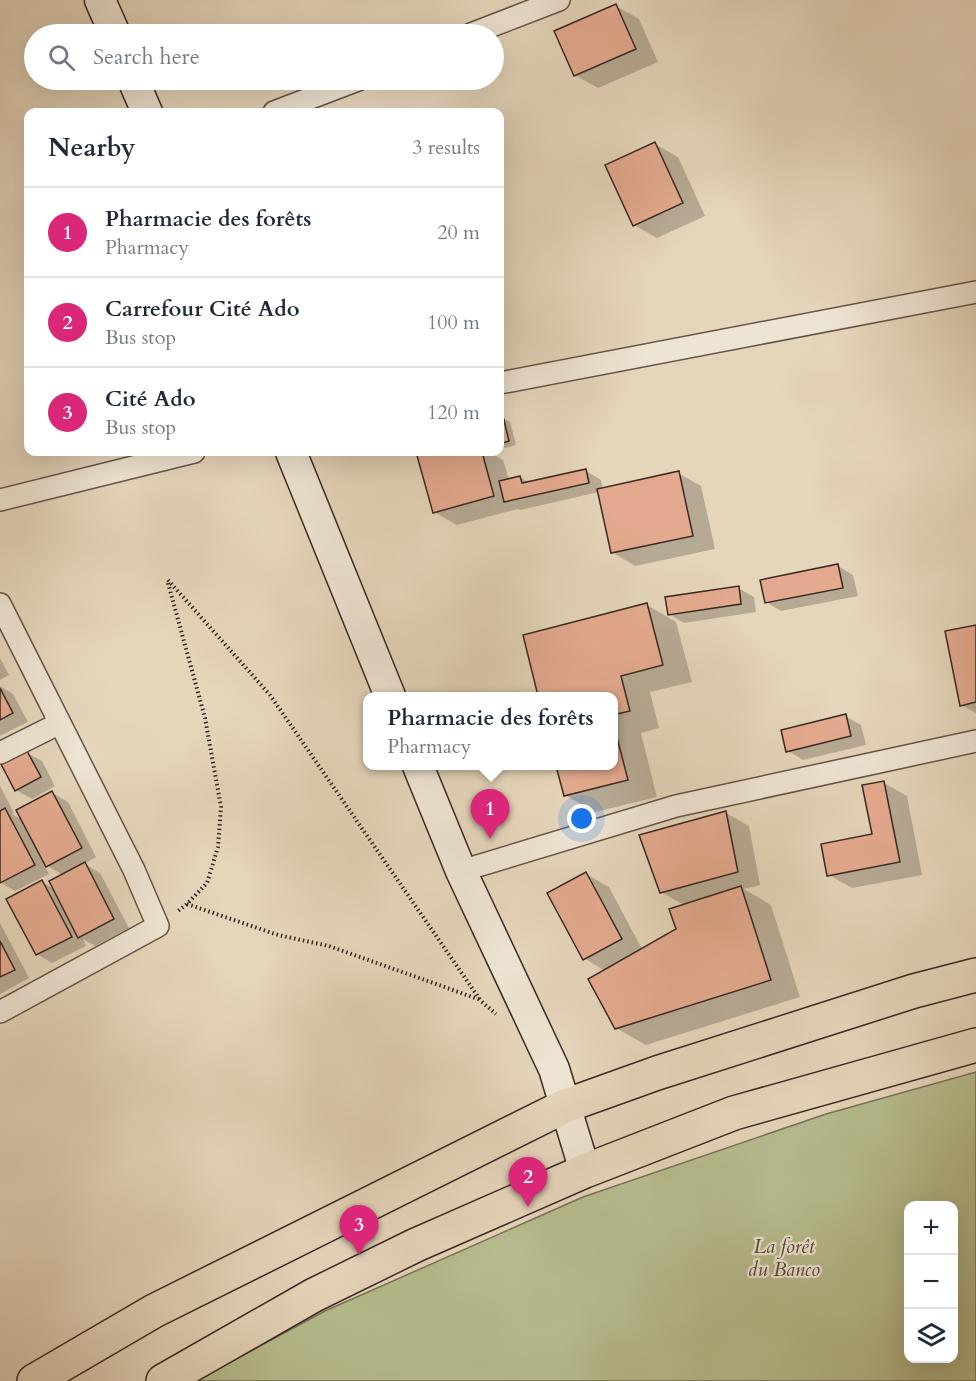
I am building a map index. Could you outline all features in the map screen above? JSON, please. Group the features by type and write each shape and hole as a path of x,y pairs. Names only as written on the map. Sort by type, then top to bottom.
{"main road":[{"path":"34,1381 154,1311 565,1106 657,1073 914,991 976,975"},
{"path":"163,1381 314,1295 417,1245 585,1171 734,1113 976,1045"}],"street":[{"path":"100,0 111,24"},
{"path":"497,24 559,0"},
{"path":"137,90 145,108"},
{"path":"284,108 332,90"},
{"path":"504,382 976,292"},
{"path":"0,500 178,456"},
{"path":"293,456 388,692"},
{"path":"0,604 134,870 158,926 0,1012"},
{"path":"0,753 60,723"},
{"path":"461,872 676,806 976,741"},
{"path":"420,770 461,872 554,1069 585,1171"}],"path":[{"path":"158,926 187,904 207,883 218,847 221,807 205,718 168,580 270,695 482,1001 498,1016"},
{"path":"187,904 278,935 328,946 482,1001"}],"green space":[{"name":"La forêt du Banco","path":"976,1072 976,1381 195,1381 325,1311 583,1197 826,1114"}],"building":[{"path":"616,4 636,49 574,76 554,31"},
{"path":"655,142 683,203 633,226 605,165"},
{"path":"504,420 509,441 504,443"},
{"path":"417,456 483,456 494,496 433,513"},
{"path":"586,469 589,483 504,502 499,481 520,476 522,483"},
{"path":"679,471 693,536 611,553 597,489"},
{"path":"838,564 843,588 765,603 760,580"},
{"path":"739,586 741,604 668,615 665,597"},
{"path":"647,603 663,665 621,676 630,711 618,714 618,692 537,692 523,635"},
{"path":"976,625 976,702 960,706 945,631"},
{"path":"0,688 13,713 0,720"},
{"path":"846,714 851,736 786,752 781,730"},
{"path":"618,741 628,780 564,796 557,770 618,770"},
{"path":"27,751 41,777 15,791 1,764"},
{"path":"884,781 900,862 827,876 821,844 872,834 862,785"},
{"path":"52,791 82,848 46,867 16,810"},
{"path":"5,808 35,865 0,883 0,811"},
{"path":"726,811 738,872 660,893 639,835"},
{"path":"85,862 114,919 78,938 49,881"},
{"path":"586,872 622,939 583,960 547,893"},
{"path":"42,880 72,937 36,955 6,899"},
{"path":"741,886 771,980 615,1029 588,979 676,929 669,909"},
{"path":"0,941 15,970 0,977"}],"place":[{"name":"Pharmacie des forêts","path":"490,839"},
{"name":"Carrefour Cité Ado","path":"528,1207"},
{"name":"Cité Ado","path":"359,1255"}]}
